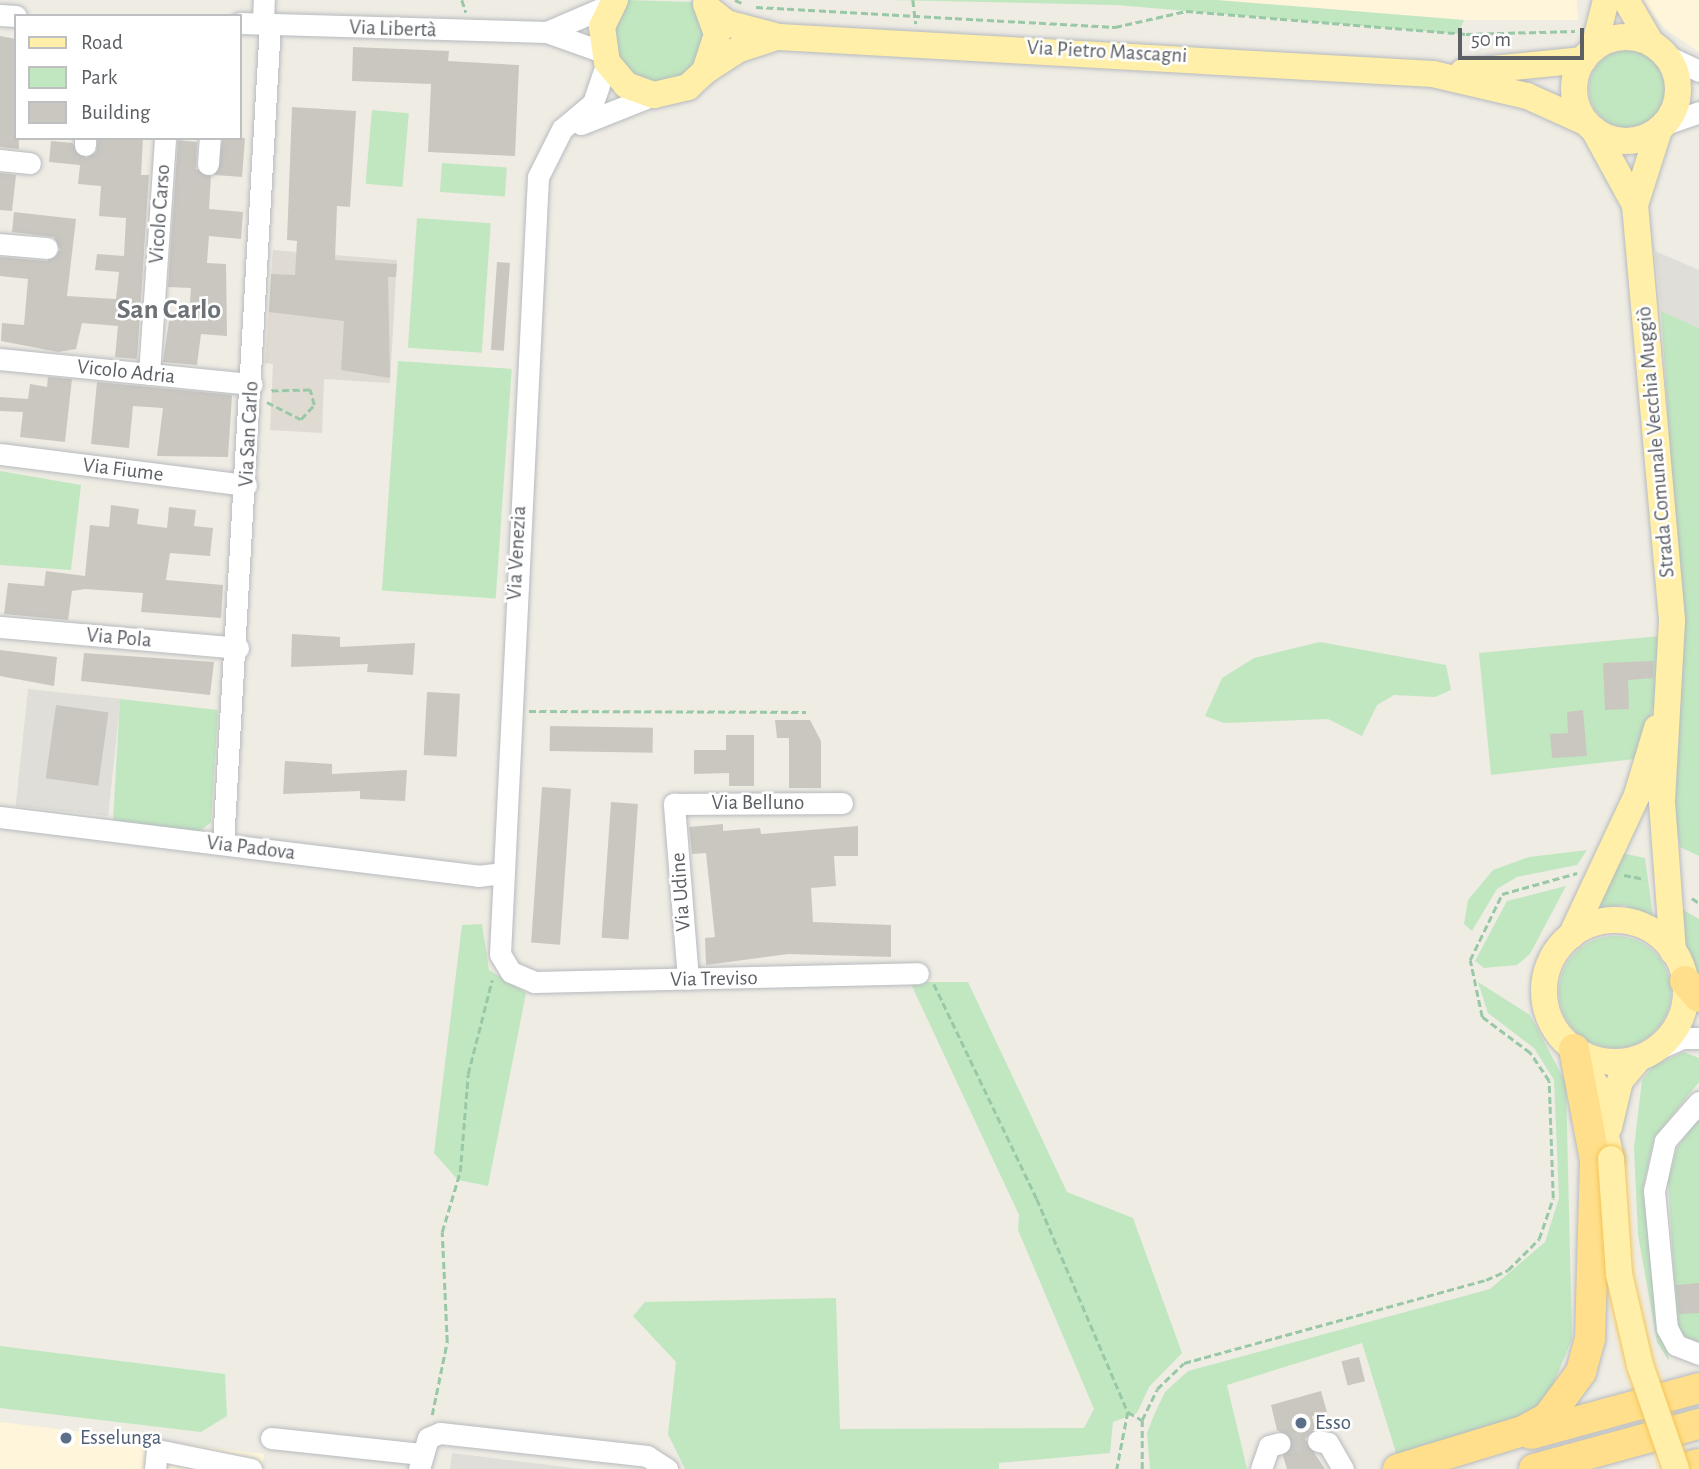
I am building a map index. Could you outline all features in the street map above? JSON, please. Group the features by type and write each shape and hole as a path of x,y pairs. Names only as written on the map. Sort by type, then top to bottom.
{"highway":[{"path":"1466,1452 1548,1417 1581,1372 1590,1339 1595,1160 1574,1049"},
{"path":"1398,1469 1699,1388"},
{"path":"1534,1469 1699,1424"},
{"path":"1678,1469 1699,1464"}],"main road":[{"path":"1606,0 1574,91 1589,126 1635,205"},
{"path":"1626,0 1678,78 1677,102 1662,127 1635,205"},
{"path":"614,2 602,27 605,57 626,85 654,94"},
{"name":"Via Pietro Mascagni","path":"706,5 738,28 779,37"},
{"path":"705,71 716,34 706,5"},
{"name":"Via Pietro Mascagni","path":"654,94 688,87 705,71 737,50 779,37 916,29 1433,74 1527,96 1589,126"},
{"path":"1588,54 1616,37 1659,50"},
{"name":"Via Pietro Mascagni","path":"1433,74 1588,54"},
{"path":"1589,126 1626,141 1662,127"},
{"name":"Strada Comunale Vecchia Muggiò","path":"1635,205 1672,679 1662,802 1674,951"},
{"name":"Strada Comunale Vecchia Muggiò","path":"1571,936 1637,795 1672,679"},
{"path":"1608,1129 1620,1081 1676,1027 1694,994 1674,951 1650,930 1620,921 1571,936 1550,965 1545,1000 1551,1022 1574,1049 1595,1084 1608,1129 1619,1274 1640,1365 1678,1469"},
{"path":"1574,1049 1612,1062 1645,1055"}],"street":[{"name":"Via San Carlo","path":"223,844 238,648 252,392 266,24 264,0"},
{"name":"Via Libertà","path":"547,32 614,2"},
{"name":"Via Libertà","path":"242,23 547,32 605,57"},
{"path":"1659,50 1699,71"},
{"name":"Via Venezia","path":"508,969 502,873 508,712 538,177 557,136 593,103 605,57"},
{"path":"557,136 654,94"},
{"path":"1662,127 1699,112"},
{"name":"Vicolo Carso","path":"149,374 165,140"},
{"path":"208,164 210,140"},
{"path":"0,160 30,163"},
{"path":"0,244 47,248"},
{"name":"Vicolo Adria","path":"0,359 149,374 252,392"},
{"name":"Via Fiume","path":"0,454 246,485"},
{"name":"Via Pola","path":"0,627 238,648"},
{"name":"Via Belluno","path":"674,804 842,803"},
{"name":"Via Udine","path":"674,804 688,979"},
{"name":"Via Padova","path":"0,817 478,877 502,873"},
{"name":"Via Treviso","path":"508,969 534,982 918,974"},
{"path":"1645,1055 1682,1038 1699,1038"},
{"path":"1699,1102 1665,1141 1654,1191 1667,1328 1676,1345 1699,1354"},
{"path":"271,1438 420,1461 433,1436 647,1456 667,1469"},
{"path":"1318,1441 1328,1443 1343,1469"},
{"path":"1261,1469 1269,1446 1280,1443"},
{"path":"155,1469 157,1450 250,1469"}],"path":[{"path":"735,0 749,7 916,29 1115,27 1186,11 1466,34 1485,29 1567,33 1582,24"},
{"path":"913,0 916,29"},
{"path":"252,392 315,395 301,419 252,392"},
{"path":"508,712 806,712"},
{"path":"1142,1469 1142,1420 1157,1390 1184,1363 1486,1280 1508,1270 1539,1239 1553,1198 1549,1081 1530,1053 1482,1017 1470,960 1502,894 1587,872"},
{"path":"1614,874 1656,882"},
{"path":"433,1436 447,1342 442,1232 460,1172 482,1002 508,969"},
{"path":"918,974 932,980 1020,1162 1128,1412 1117,1469"},
{"path":"1128,1412 1142,1420"}],"shaded area":[{"path":"1216,0 1577,0 1578,20 1464,20"},
{"path":"1642,0 1699,0 1699,52 1664,28"},
{"path":"273,250 397,260 390,383 324,379 322,433 270,430 273,364 265,363"},
{"path":"1655,251 1699,270 1699,328 1661,311"},
{"path":"28,689 120,699 108,816 16,806"},
{"name":"Esselunga","path":"0,1422 264,1454 262,1469 0,1469"},
{"path":"452,1453 582,1469 450,1469"}],"green space":[{"path":"628,0 695,2 709,39 685,79 649,85 621,67 612,26"},
{"path":"891,0 1216,0 1464,20 1458,34 1116,5"},
{"path":"1620,50 1636,50 1650,56 1661,67 1667,81 1667,97 1661,111 1650,122 1636,128 1620,128 1606,122 1595,111 1589,97 1589,81 1595,67 1606,56"},
{"path":"372,110 409,113 402,187 366,184"},
{"path":"442,163 507,168 505,196 440,192"},
{"path":"417,218 491,223 482,353 408,348"},
{"path":"1661,311 1699,328 1699,856 1680,847 1675,811 1683,644"},
{"path":"398,361 512,369 496,598 382,590"},
{"path":"0,471 81,485 71,570 0,565"},
{"path":"1660,636 1663,680 1635,759 1491,775 1479,653"},
{"path":"1320,642 1446,665 1451,690 1435,697 1394,695 1377,705 1362,736 1328,719 1224,723 1205,716 1222,678 1254,658"},
{"path":"120,699 218,710 211,822 199,832 113,820"},
{"path":"1587,850 1577,865 1517,877 1497,889 1472,931 1464,924 1468,900 1493,870 1529,857"},
{"path":"1617,852 1645,858 1653,917 1624,905 1589,909"},
{"path":"1566,886 1530,954 1517,965 1484,968 1475,961 1507,901"},
{"path":"1678,907 1699,919 1699,978 1684,947"},
{"path":"482,924 489,970 526,993 488,1186 458,1180 434,1153 462,925"},
{"path":"1615,936 1636,940 1654,953 1667,971 1671,992 1667,1013 1654,1031 1636,1044 1615,1048 1594,1044 1576,1031 1563,1013 1559,992 1563,971 1576,953 1594,940"},
{"path":"910,982 968,982 1067,1192 1133,1218 1182,1353 1149,1387 1137,1413 1113,1422 1110,1453 999,1463 999,1469 685,1469 668,1434 676,1362 633,1316 645,1302 836,1298 840,1429 1084,1428 1094,1409 1018,1230 1019,1215"},
{"path":"1478,982 1530,1015 1566,1083 1572,1339 1548,1397 1517,1423 1397,1456 1362,1343 1227,1385 1247,1469 1150,1469 1147,1433 1165,1392 1188,1371 1490,1289 1545,1242 1559,1198 1554,1080 1534,1048 1488,1013"},
{"path":"1684,1052 1699,1058 1699,1082 1654,1138 1643,1188 1669,1361 1657,1342 1638,1235 1634,1148 1642,1080 1653,1066"},
{"path":"1699,1117 1699,1345 1680,1336 1677,1325 1668,1181 1677,1148"},
{"path":"0,1346 225,1374 227,1416 201,1432 0,1408"}],"building":[{"path":"0,36 14,39 14,140 19,140 19,149 0,147"},
{"path":"353,47 449,51 448,61 519,65 515,156 428,152 431,84 352,81"},
{"path":"292,107 356,111 350,207 337,206 335,260 397,264 396,277 388,277 390,378 341,370 344,321 269,312 271,274 295,275 297,241 287,240"},
{"path":"245,138 242,177 215,175 223,140"},
{"path":"98,140 143,140 141,175 149,175 137,359 115,357 118,326 82,323 76,349 58,352 1,341 2,323 24,325 28,279 0,276 0,257 47,261 60,250 54,237 12,232 14,212 76,219 67,296 116,299 119,272 95,270 97,254 124,256 126,218 99,216 101,186 78,184 80,165 49,162 51,141 72,143 86,158 96,152"},
{"path":"178,140 197,142 196,169 211,176 209,209 243,212 241,239 209,236 207,263 226,264 227,336 201,334 197,365 163,362 170,314 189,316 191,288 168,287"},
{"path":"0,173 16,175 12,211 0,210"},
{"path":"497,262 510,263 504,351 491,350"},
{"path":"48,377 72,379 65,442 20,437 23,412 0,411 0,397 28,399 30,384 47,387"},
{"path":"97,382 232,395 228,457 157,456 163,408 133,406 129,448 91,444"},
{"path":"111,505 139,509 137,524 167,528 169,507 196,510 194,526 213,528 210,556 170,553 166,580 223,585 221,618 141,612 143,593 85,589 72,591 68,620 4,614 8,583 44,586 46,571 85,576 90,525 109,527"},
{"path":"292,634 340,637 340,647 415,643 413,675 367,672 368,664 291,667"},
{"path":"0,650 57,657 54,686 0,676"},
{"path":"84,653 214,662 210,695 81,681"},
{"path":"1654,661 1653,678 1628,680 1629,709 1605,710 1603,663"},
{"path":"427,692 460,694 457,757 424,755"},
{"path":"56,705 108,712 98,786 46,778"},
{"path":"1583,710 1587,756 1552,758 1550,734 1568,733 1567,712"},
{"path":"775,720 810,720 821,741 821,788 789,788 789,738 777,738"},
{"path":"550,726 653,728 653,753 550,751"},
{"path":"726,735 754,735 754,786 729,786 729,773 694,774 694,750 726,750"},
{"path":"285,761 332,764 332,774 407,770 405,801 360,799 360,791 283,794"},
{"path":"542,787 571,789 560,945 531,943"},
{"path":"611,802 638,804 628,940 602,938"},
{"path":"723,824 723,831 760,828 761,834 858,826 858,856 834,856 836,886 811,888 813,922 891,925 891,957 788,954 706,965 705,938 715,937 706,853 692,854 689,827"},
{"path":"1699,1283 1699,1313 1679,1314 1676,1285"},
{"path":"1359,1357 1365,1381 1348,1386 1342,1361"},
{"path":"1321,1391 1327,1412 1312,1416 1315,1428 1305,1439 1325,1469 1287,1469 1283,1456 1293,1440 1277,1430 1271,1405"}],"tunnel":[{"path":"1280,1443 1318,1441"}],"place":[{"name":"Esso","path":"1301,1423"},
{"name":"Esselunga","path":"66,1438"}],"district":[{"name":"San Carlo","path":"169,310"}]}
